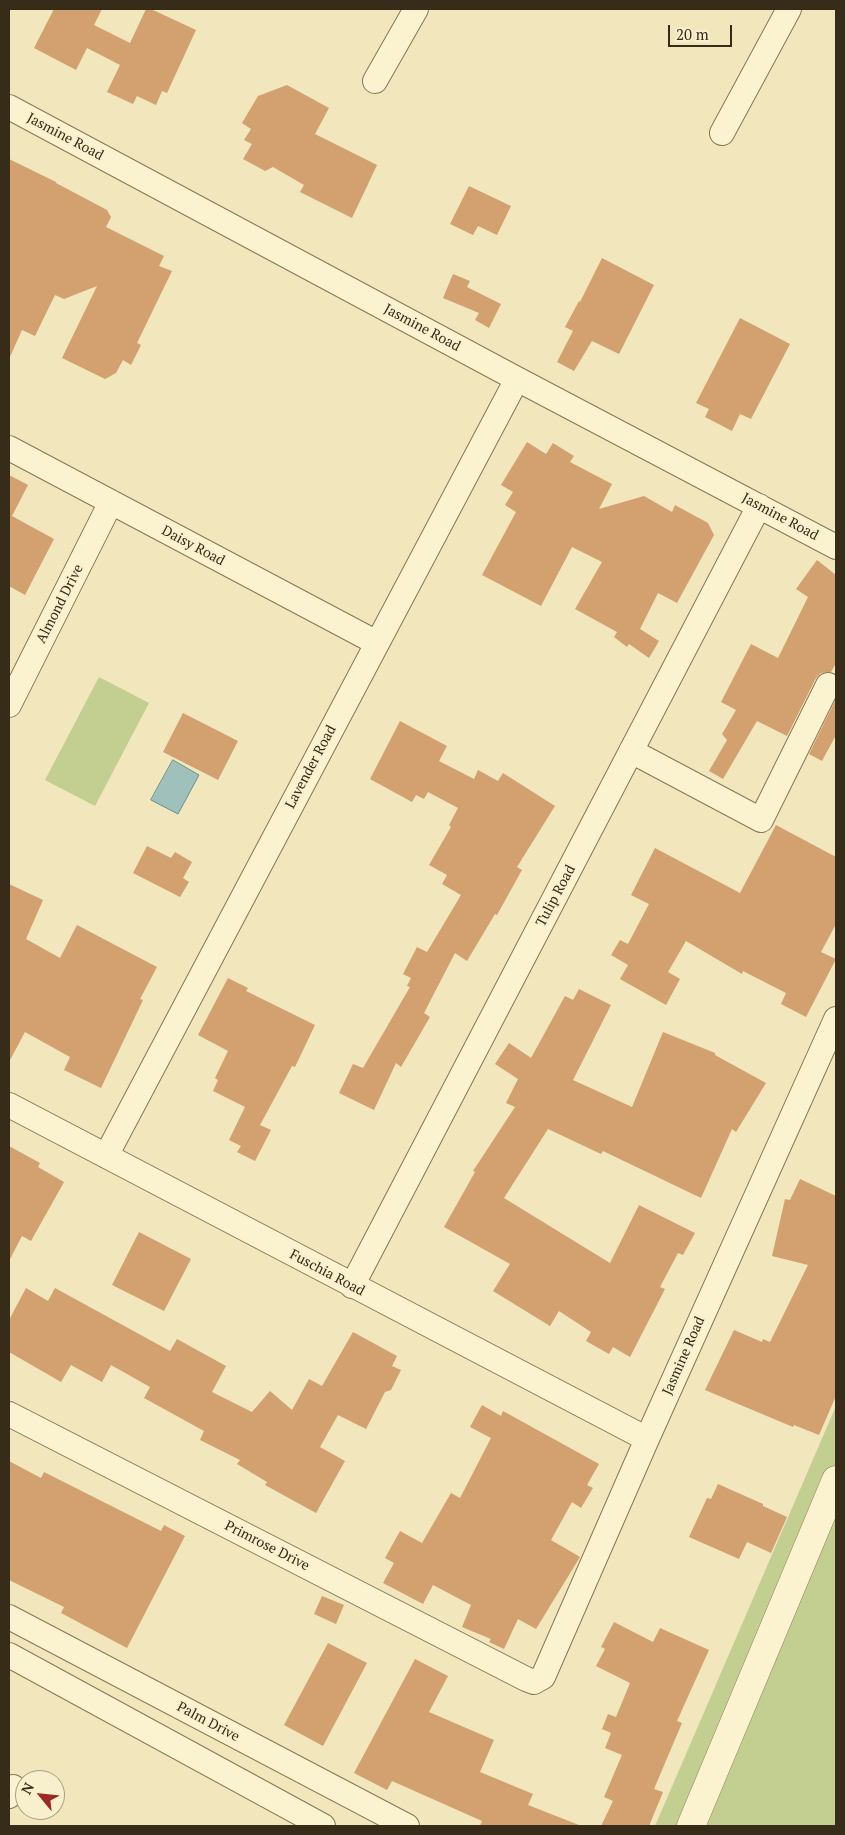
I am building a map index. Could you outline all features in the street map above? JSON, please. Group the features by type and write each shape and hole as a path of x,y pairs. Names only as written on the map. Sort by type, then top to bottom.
{"street":[{"path":"375,81 416,9"},
{"path":"722,133 789,9"},
{"name":"Jasmine Road","path":"9,107 517,379 836,547"},
{"name":"Lavender Road","path":"106,1156 517,379"},
{"name":"Daisy Road","path":"9,448 377,644"},
{"name":"Almond Drive","path":"9,705 112,502"},
{"name":"Tulip Road","path":"352,1286 759,506"},
{"path":"631,751 761,820 828,684"},
{"name":"Jasmine Road","path":"526,1678 534,1682 543,1677 646,1439 836,1019"},
{"name":"Fuschia Road","path":"9,1104 646,1439"},
{"name":"Primrose Drive","path":"9,1414 526,1678"},
{"path":"690,1826 836,1480"},
{"name":"Palm Drive","path":"9,1617 407,1826"},
{"path":"9,1655 323,1826"}],"green space":[{"path":"99,677 149,703 95,806 45,780"},
{"path":"836,1406 836,1826 655,1826"}],"water":[{"path":"173,760 199,775 178,814 151,800"}],"building":[{"path":"54,9 102,9 94,25 130,43 146,9 151,9 196,30 167,93 162,91 156,105 137,96 133,104 107,92 120,65 87,48 76,70 34,48"},
{"path":"287,85 329,108 315,134 377,165 352,218 300,192 304,185 273,167 265,171 243,159 252,144 244,140 251,129 242,123 258,96"},
{"path":"9,159 107,210 111,217 106,227 164,256 159,266 172,271 137,343 141,345 131,365 123,360 116,373 105,379 62,358 97,286 64,299 55,295 35,336 22,330 9,359"},
{"path":"469,186 511,206 497,235 478,226 473,235 450,224"},
{"path":"602,258 654,285 619,354 592,341 574,371 557,362 573,331 565,327"},
{"path":"453,274 470,281 467,287 501,304 489,328 475,320 479,313 443,298"},
{"path":"740,318 790,344 751,419 740,414 732,431 705,417 709,409 696,403"},
{"path":"527,442 546,454 553,443 574,456 570,462 612,484 599,509 644,496 672,512 675,505 708,523 714,535 677,603 658,593 640,629 659,641 649,658 629,644 627,647 614,637 617,632 575,609 602,562 572,547 541,606 482,575 516,512 505,505 513,492 501,485"},
{"path":"9,475 28,485 12,516 54,539 25,595 9,586"},
{"path":"817,560 836,575 836,663 831,672 821,673 816,678 787,736 757,721 723,779 709,771 727,740 722,734 736,710 721,702 751,644 778,658 808,597 796,589"},
{"path":"836,699 836,735 822,761 809,754"},
{"path":"183,713 238,741 218,780 163,752"},
{"path":"400,721 447,746 439,761 474,779 478,770 498,781 503,773 555,806 517,867 522,870 497,915 495,914 467,961 455,953 424,1013 430,1017 401,1067 396,1063 374,1110 339,1093 353,1064 363,1068 410,987 407,986 411,978 403,974 417,947 427,952 461,895 442,884 447,875 429,865 451,827 449,825 458,808 428,792 424,799 416,795 412,802 370,779"},
{"path":"776,825 836,857 836,924 821,952 836,959 806,1017 781,1004 786,993 743,971 742,974 686,941 668,972 680,979 666,1005 620,979 628,965 611,955 620,940 628,944 649,904 631,895 655,848 740,893"},
{"path":"147,846 171,858 175,852 192,862 183,878 189,882 180,897 133,873"},
{"path":"9,884 43,900 26,939 60,958 77,925 157,967 140,999 143,1000 101,1088 64,1070 70,1057 25,1032 9,1062"},
{"path":"228,978 248,988 246,991 315,1025 295,1067 292,1066 260,1125 271,1130 255,1161 237,1152 241,1146 229,1140 245,1107 213,1091 218,1080 215,1078 228,1051 198,1035"},
{"path":"579,989 611,1005 573,1080 632,1107 663,1032 715,1053 715,1055 766,1083 736,1132 732,1129 701,1198 603,1151 601,1154 548,1129 504,1198 610,1263 639,1205 695,1233 683,1255 678,1253 660,1287 665,1289 630,1357 613,1347 609,1354 586,1341 591,1332 559,1311 550,1326 493,1291 510,1264 444,1227 475,1172 473,1171 515,1107 506,1103 518,1079 495,1064 509,1043 531,1058 565,996 573,1000"},
{"path":"9,1146 40,1163 38,1167 64,1182 31,1241 22,1236 9,1261"},
{"path":"800,1179 836,1196 836,1396 819,1435 794,1425 793,1427 705,1390 734,1330 762,1342 763,1339 770,1342 808,1265 772,1256 785,1199 790,1200"},
{"path":"139,1232 191,1259 164,1311 112,1285"},
{"path":"26,1288 48,1301 55,1288 170,1351 177,1339 226,1366 212,1392 252,1412 270,1391 292,1410 309,1379 322,1386 353,1332 397,1356 392,1366 401,1370 391,1390 385,1392 366,1429 338,1415 320,1447 345,1461 316,1513 265,1485 267,1482 237,1464 240,1460 200,1440 204,1431 144,1398 150,1387 111,1365 102,1382 71,1365 61,1382 9,1352 9,1320"},
{"path":"482,1405 501,1416 503,1411 599,1464 587,1485 593,1488 581,1508 572,1502 551,1540 580,1557 536,1629 518,1619 504,1649 489,1642 491,1639 462,1627 471,1605 433,1585 423,1604 383,1583 394,1563 385,1558 400,1531 422,1543 451,1493 460,1498 491,1438 470,1427"},
{"path":"9,1461 41,1478 44,1472 161,1531 164,1525 185,1536 127,1648 61,1613 64,1607 9,1580"},
{"path":"718,1484 787,1517 771,1553 747,1542 739,1559 689,1537 707,1498 711,1499"},
{"path":"322,1596 344,1605 336,1624 314,1614"},
{"path":"614,1622 653,1642 660,1628 709,1650 677,1721 682,1723 654,1789 663,1792 649,1826 601,1826 613,1801 604,1797 622,1755 605,1748 611,1733 602,1729 608,1714 616,1717 630,1683 596,1666 605,1649 601,1647"},
{"path":"328,1643 367,1663 323,1746 284,1725"},
{"path":"415,1659 448,1676 429,1712 494,1740 480,1772 533,1794 528,1805 579,1826 480,1826 482,1821 392,1781 387,1790 354,1773"}]}
